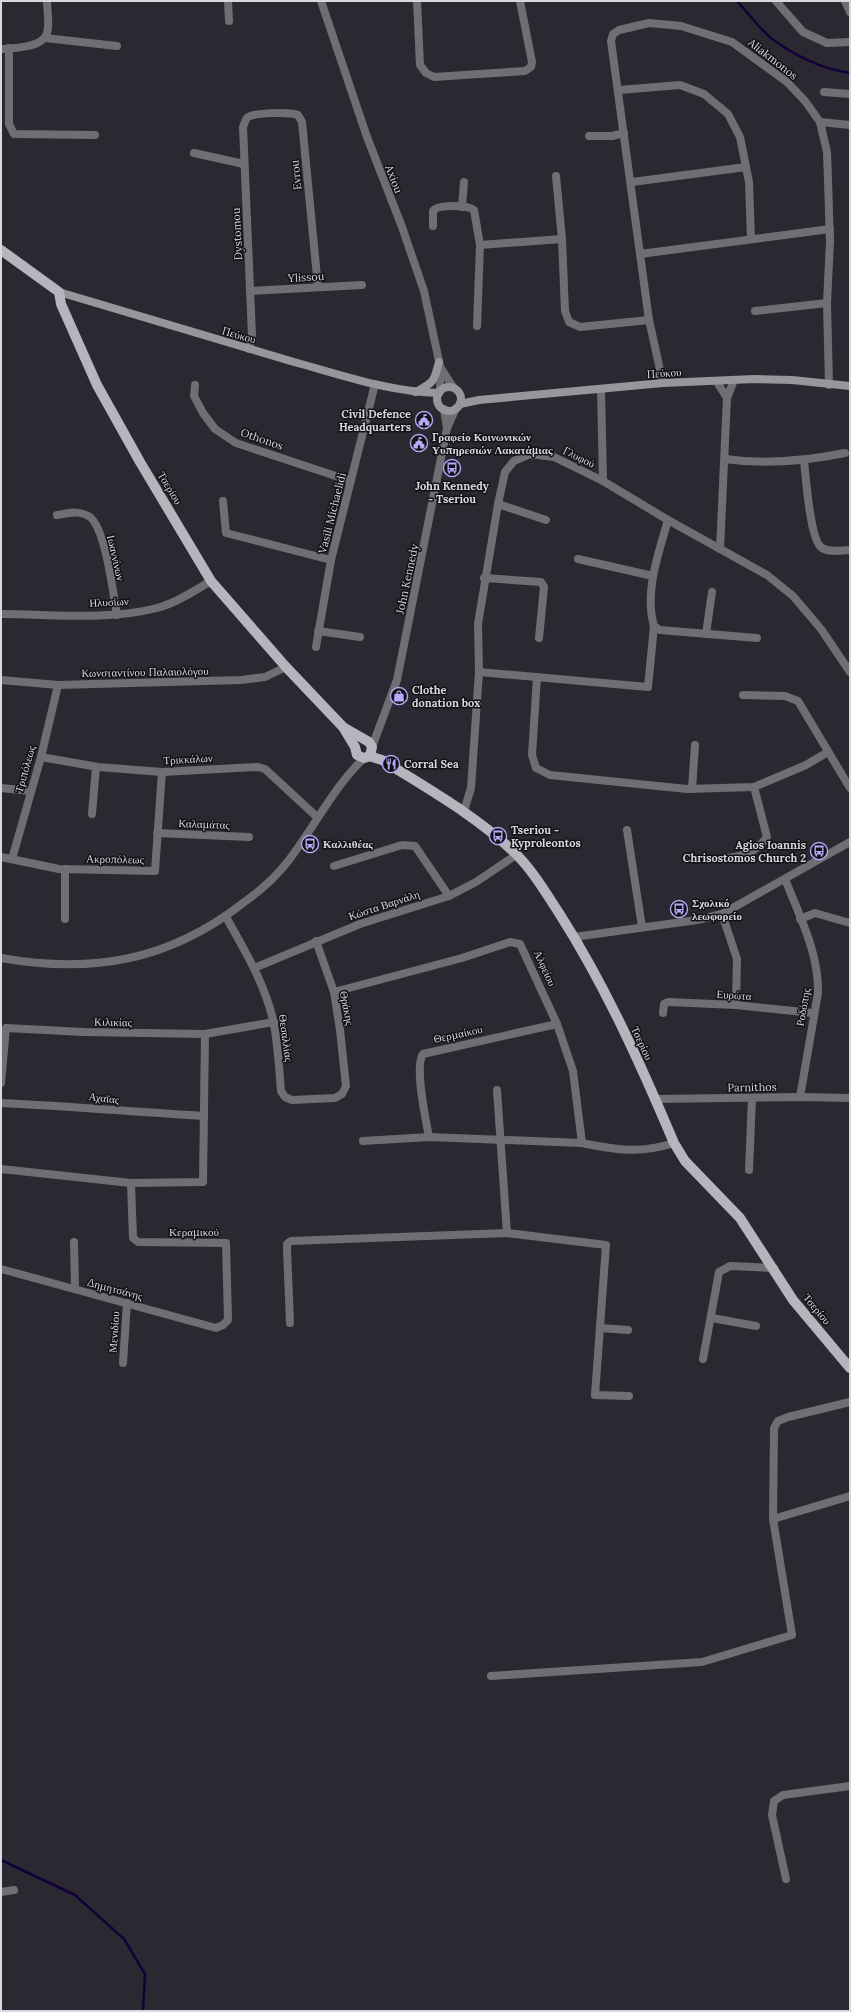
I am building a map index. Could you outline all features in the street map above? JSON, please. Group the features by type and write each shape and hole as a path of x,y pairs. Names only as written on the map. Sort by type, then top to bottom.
{"main road":[{"path":"1,250 59,292"},
{"name":"Πεύκου","path":"59,292 249,349 375,384 415,392 438,401"},
{"name":"Τσερίου","path":"59,292 61,304 97,385 140,462 212,581 286,667 365,749 464,812 516,855 548,896 574,937 618,1021 674,1143 685,1161 740,1218 774,1268 793,1300 850,1368"},
{"path":"415,392 428,386 435,378 439,364"},
{"name":"Πεύκου","path":"458,406 479,400 601,390 663,383 717,382 734,380 792,380 850,386"},
{"path":"447,387 456,390 461,398 458,406 450,410 444,409 438,401 440,392 447,387"},
{"name":"Πεύκου","path":"456,390 479,400"},
{"name":"Πεύκου","path":"415,392 440,392"}],"street":[{"path":"47,1 46,34 35,44 5,48 10,124 14,134 96,135"},
{"path":"228,1 229,21"},
{"name":"Axiou","path":"320,1 367,137 402,227 424,291 439,364 440,392"},
{"path":"417,1 420,65 426,74 434,77 525,70 531,67 532,62 520,1"},
{"path":"776,1 803,32 827,43 850,42"},
{"path":"845,1 850,12"},
{"name":"Aliakmonos","path":"663,383 649,320 632,182 611,41 613,34 619,30 649,23 680,26 732,42 788,82 805,101 820,122 827,152 830,229 827,303 829,385"},
{"path":"46,34 117,46"},
{"path":"619,90 680,85 704,94 728,114 740,137 746,167 751,239"},
{"path":"824,92 850,94"},
{"name":"Evrou","path":"247,118 253,114 292,113 298,115 302,122 318,287"},
{"name":"Dystomou","path":"247,118 243,127 252,335 249,349"},
{"path":"820,122 850,125"},
{"path":"589,136 612,136 624,134"},
{"path":"194,153 244,164"},
{"path":"632,182 746,167"},
{"path":"556,176 562,239 565,311 569,322 580,326 649,320"},
{"path":"462,207 464,182"},
{"path":"433,226 433,211 435,208 462,207 474,210 480,245 477,326"},
{"path":"640,254 830,229"},
{"path":"480,245 562,239"},
{"name":"Ylissou","path":"250,292 362,285"},
{"path":"755,311 827,303"},
{"name":"Axiou","path":"439,364 456,390"},
{"path":"720,549 727,398 729,388 734,380"},
{"path":"717,382 727,398"},
{"name":"Othonos","path":"195,384 194,396 203,413 215,429 236,443 351,481"},
{"name":"Vasili Michaelidi","path":"316,647 331,560 375,384"},
{"path":"601,390 603,481"},
{"path":"447,428 458,406"},
{"path":"444,409 447,428"},
{"name":"John Kennedy","path":"317,817 351,771 377,730 387,710 397,680 447,428"},
{"path":"725,459 749,462 804,461 846,453"},
{"name":"Γλυφού","path":"464,812 471,788 479,672 478,624 484,578 505,472 514,461 530,454 554,457 603,481 668,520 767,575 793,596 821,629 850,672"},
{"path":"804,461 809,511 817,543 821,548 827,550 850,550"},
{"path":"224,501 226,533 331,560"},
{"path":"498,504 546,520"},
{"name":"Ιωαννίνων","path":"57,515 77,512 91,518 102,537 117,615"},
{"path":"479,672 648,687 654,626 652,618 653,576 668,520"},
{"path":"578,559 653,576"},
{"path":"484,578 541,582 544,587 539,638"},
{"name":"Ηλυσίων","path":"1,614 117,615 158,608 187,596 212,581"},
{"path":"706,634 712,592"},
{"path":"654,626 660,630 757,638"},
{"path":"318,631 360,637"},
{"name":"Κωνσταντίνου Παλαιολόγου","path":"1,680 58,685 241,680 265,677 286,667"},
{"path":"537,677 532,755 536,768 550,776 692,789 754,787 806,766 828,752"},
{"name":"Τριπόλεως","path":"12,859 30,791 41,757 58,685"},
{"path":"743,696 785,696 798,701 850,788"},
{"path":"692,789 695,745"},
{"name":"Τρικκάλων","path":"41,757 96,767 162,772 258,767 265,769 317,817"},
{"path":"92,814 96,767"},
{"name":"Ακροπόλεως","path":"1,856 65,869 155,871 162,772"},
{"path":"722,859 743,856 753,852 767,837 754,787"},
{"path":"1,788 30,791"},
{"path":"1,958 26,962 66,965 117,962 146,955 189,938 226,917 264,888 289,860 317,817"},
{"path":"627,830 642,927"},
{"name":"Καλαμάτας","path":"157,833 249,837"},
{"path":"574,937 697,920 722,914 850,842"},
{"path":"334,866 402,845 415,846 449,896"},
{"name":"Κώστα Βαρνάλη","path":"254,968 360,924 449,896 476,882 516,855"},
{"path":"65,869 65,919"},
{"name":"Ροδόπης","path":"785,879 817,962 818,993 813,1014 800,1097"},
{"path":"800,919 815,913 850,923"},
{"path":"722,914 737,959 736,1005"},
{"name":"Θεσαλλίας","path":"226,917 254,968 269,1005 274,1022 282,1091 285,1097 292,1100 335,1098 342,1094 345,1090 346,1080"},
{"name":"Θράκης","path":"316,941 334,992 346,1080"},
{"name":"Αλφείου","path":"334,992 515,942 520,944 525,950 557,1024 573,1071 582,1143"},
{"name":"Ευρώτα","path":"663,1013 664,1004 668,1002 736,1005 813,1014"},
{"name":"Κιλικίας","path":"1,1083 6,1028 84,1032 205,1034 274,1022"},
{"name":"Θερμαίκου","path":"429,1137 421,1092 420,1062 423,1054 557,1024"},
{"path":"1,1169 131,1183 203,1182 205,1034"},
{"path":"497,1090 507,1233"},
{"name":"Parnithos","path":"655,1099 800,1097 850,1098"},
{"path":"749,1170 752,1098"},
{"name":"Αχαϊας","path":"1,1103 80,1106 130,1112 204,1116"},
{"path":"363,1141 429,1137 582,1143 606,1148 641,1151 655,1149 674,1143"},
{"name":"Κεραμικού","path":"131,1183 133,1238 138,1242 226,1243 228,1320 223,1325"},
{"path":"290,1323 287,1244 291,1241 507,1233 606,1246 595,1395 629,1396"},
{"path":"74,1242 75,1289"},
{"path":"703,1359 712,1318 719,1272 730,1266 774,1268"},
{"name":"Δημητσάνης","path":"1,1269 216,1328 223,1325"},
{"name":"Μενιδίου","path":"123,1362 126,1303"},
{"path":"712,1318 756,1326"},
{"path":"600,1328 628,1330"},
{"path":"491,1676 603,1670 702,1662 792,1635 773,1519 774,1428 778,1421 788,1416 850,1402"},
{"path":"773,1519 850,1496"},
{"path":"786,1879 772,1816 774,1802 783,1795 850,1786"},
{"path":"1,1892 14,1890"}],"waterway":[{"path":"737,1 771,38 789,50 818,65 850,73"},
{"path":"1,1860 75,1895 124,1939 145,1974 143,2011"}],"place":[{"name":"Civil Defence Headquarters","path":"424,420"},
{"name":"Γραφείο Κοινωνικών Υυπηρεσιών Λακατάμιας","path":"419,443"},
{"name":"John Kennedy - Tseriou","path":"452,468"},
{"name":"Clothe donation box","path":"399,696"},
{"name":"Corral Sea","path":"391,764"},
{"name":"Tseriou - Kyproleontos","path":"498,836"},
{"name":"Καλλιθέας","path":"310,844"},
{"name":"Agios Ioannis Chrisostomos Church 2","path":"819,851"},
{"name":"Σχολικό λεωφορείο","path":"679,909"}]}
